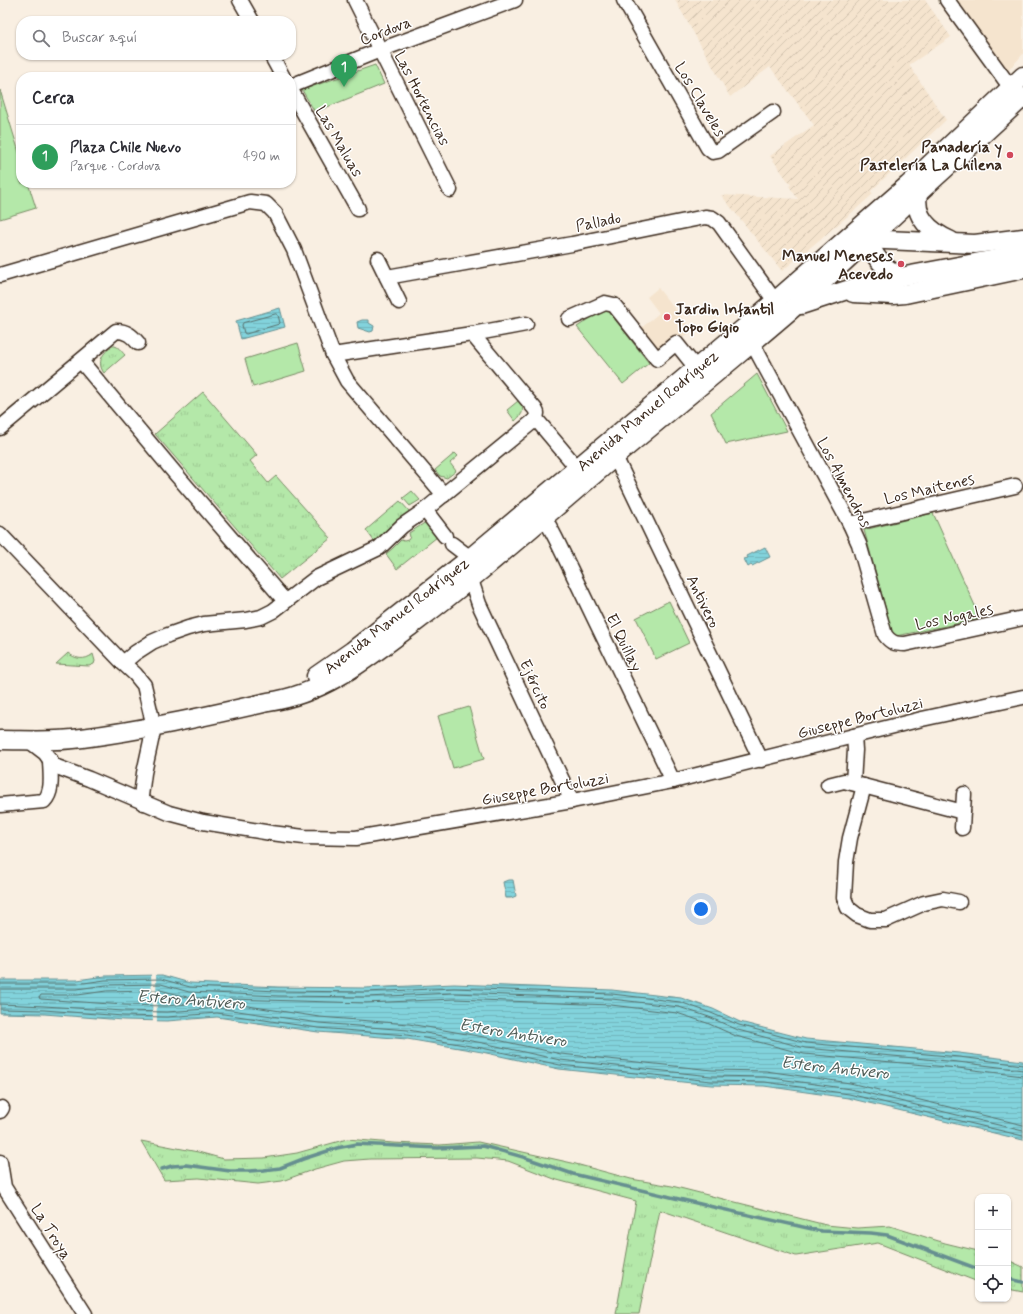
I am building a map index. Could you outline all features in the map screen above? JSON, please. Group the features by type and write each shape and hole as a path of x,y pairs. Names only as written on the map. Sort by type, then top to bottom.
{"main road":[{"name":"Avenida Manuel Rodríguez","path":"659,410 696,368 794,307 918,194 1019,90"},
{"name":"Avenida Manuel Rodríguez","path":"0,740 56,740 81,738 154,727 268,702 285,700 321,687 336,678 383,646 534,520 611,450 748,335 776,301 1019,90"},
{"path":"918,194 918,210 927,226 939,235 959,244"},
{"path":"872,217 869,239 877,258 886,268 900,277"},
{"path":"990,243 1012,228 1023,225"},
{"path":"846,239 959,244 990,243 1023,238"},
{"path":"794,307 865,285 1023,254"},
{"path":"839,293 887,295 905,294 1023,269"}],"street":[{"path":"240,0 249,16"},
{"name":"Las Hortencias","path":"355,0 450,190"},
{"name":"Los Claveles","path":"624,0 708,148 713,152 718,151 773,112"},
{"path":"946,0 1019,90"},
{"name":"Cordova","path":"296,84 507,1"},
{"path":"274,60 280,72"},
{"name":"Las Maluas","path":"296,99 358,209"},
{"path":"0,275 250,202 266,204 275,213 294,250 333,356 347,381 444,494"},
{"name":"Pallado","path":"387,277 572,244 705,217 712,218 719,223 776,301"},
{"path":"378,259 399,302"},
{"path":"569,319 605,303 614,305 656,359 676,343 696,368"},
{"path":"333,356 526,324"},
{"path":"0,428 116,331 122,331 131,335 138,343"},
{"path":"123,663 152,642 168,635 204,624 261,617 274,611 316,578 379,548 398,529 425,510 536,419 537,413 535,409 472,334"},
{"name":"Los Almendros","path":"748,335 850,524 859,544 885,635 892,643"},
{"path":"81,361 285,602"},
{"path":"536,419 572,460 583,475"},
{"name":"Antivero","path":"611,450 761,760"},
{"name":"Los Maitenes","path":"850,524 1015,486"},
{"path":"425,510 475,569"},
{"name":"El Quillay","path":"534,520 556,539 673,781"},
{"path":"0,534 144,685 154,727 144,773 142,796 143,803"},
{"name":"Ejército","path":"475,569 479,604 572,801"},
{"name":"Los Nogales","path":"892,643 905,644 1023,618"},
{"name":"Giuseppe Bortoluzzi","path":"28,740 45,753 57,767 168,813 203,822 271,833 333,839 356,838 572,801 673,781 922,719 1023,697"},
{"path":"854,736 858,784 846,862 844,898 848,908 857,915 870,920 886,920 924,903 943,899 959,902"},
{"path":"56,740 58,758 74,773"},
{"path":"0,805 44,801 48,797 50,790 50,759"},
{"path":"828,786 844,781 963,812"},
{"path":"962,828 964,794"},
{"name":"La Troya","path":"0,1162 4,1187 85,1314"}],"shaded area":[{"path":"675,0 925,0 951,37 909,65 946,120 871,191 873,194 782,271 721,195 798,199 789,186 791,185 770,156 814,125 770,67 730,97"},
{"path":"956,0 1023,0 1023,54 1007,72"},
{"name":"Jardin Infantil Topo Gigio","path":"658,288 692,331 684,337 677,335 657,352 639,330 659,313 647,297"}],"green space":[{"path":"375,65 384,84 315,112 302,90"},
{"path":"0,90 16,143 16,188 30,188 36,208 0,219"},
{"path":"606,308 649,363 623,384 577,327"},
{"path":"298,343 306,371 253,387 245,359"},
{"path":"112,346 118,347 125,355 104,373 101,361 103,355"},
{"path":"757,374 787,431 726,444 711,413"},
{"path":"203,392 257,455 250,461 268,483 276,476 331,538 280,579 155,434"},
{"path":"518,401 523,409 520,416 515,421 507,410"},
{"path":"455,453 458,456 450,463 456,471 447,478 440,476 435,470"},
{"path":"412,491 420,500 410,506 403,498"},
{"path":"400,501 410,512 374,541 366,530"},
{"path":"933,513 981,619 896,636 892,632 864,530"},
{"path":"426,522 437,537 397,569 386,554 401,540 408,540 410,537 409,533"},
{"path":"669,601 689,643 656,659 636,618"},
{"path":"68,653 74,657 80,658 87,658 93,654 95,661 94,664 89,666 56,664"},
{"path":"469,707 484,759 453,768 438,716"},
{"path":"347,1139 440,1145 478,1142 572,1163 631,1179 672,1186 826,1225 857,1228 890,1226 945,1243 975,1250 975,1281 878,1243 796,1256 660,1210 639,1314 616,1314 636,1201 557,1180 508,1161 477,1158 370,1159 344,1161 315,1169 282,1181 258,1184 199,1178 164,1180 141,1141 198,1152 224,1159 264,1158 297,1153"},
{"path":"1011,1261 1023,1267 1023,1292 1011,1290"}],"water":[{"path":"280,308 285,327 241,339 236,321"},
{"path":"369,320 369,323 374,326 373,331 370,332 358,328 357,322"},
{"path":"765,547 770,557 748,567 744,559"},
{"path":"513,880 516,896 511,898 506,898 503,882"},
{"name":"Estero Antivero","path":"162,975 190,983 278,987 365,988 454,984 612,990 681,998 713,1009 740,1022 806,1039 959,1053 1023,1061 1023,1140 848,1098 764,1086 711,1085 559,1069 482,1052 407,1039 318,1032 217,1017 167,1021 0,1013 0,980 77,980 105,976"}],"pier":[{"path":"151,974 156,974 157,1023 153,1023"}],"waterway":[{"path":"162,1169 172,1166 186,1165 230,1171 280,1168 337,1148 357,1144 438,1148 483,1146 523,1157 573,1174 821,1231 887,1235 975,1268"},
{"path":"1011,1280 1023,1282"}],"place":[{"name":"Plaza Chile Nuevo","path":"344,87"},
{"name":"Panadería y Pastelería La Chilena","path":"1010,155"},
{"name":"Manuel Meneses Acevedo","path":"901,264"},
{"name":"Jardin Infantil Topo Gigio","path":"667,317"}]}
